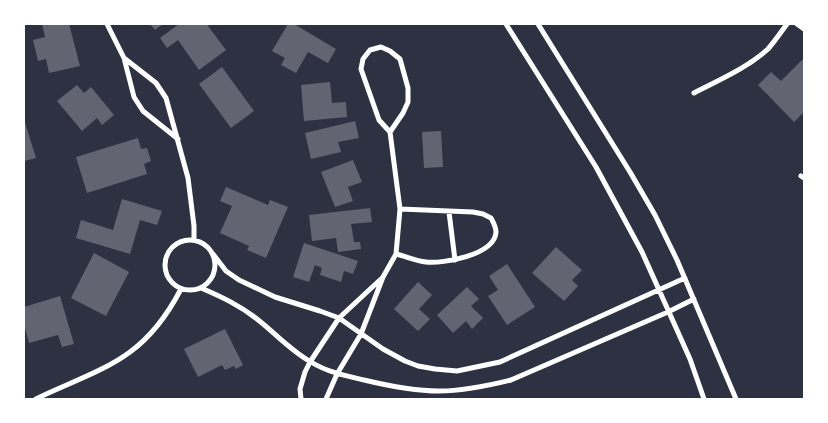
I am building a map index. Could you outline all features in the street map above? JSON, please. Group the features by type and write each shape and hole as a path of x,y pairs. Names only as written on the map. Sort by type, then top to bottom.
{"street":[{"path":"107,24 124,58 134,97 143,111 178,140"},
{"path":"506,24 596,167 642,252 690,359 704,399"},
{"path":"538,24 655,215 685,278 736,399"},
{"path":"694,94 760,56 787,24"},
{"path":"796,24 804,29"},
{"path":"326,399 337,374 361,334 383,277 396,254 400,209 390,132 379,120 361,69 363,59 370,50 381,47 400,59 408,88 408,102 390,132"},
{"path":"124,58 156,83 166,98 188,178 194,240"},
{"path":"396,254 424,262 455,260 485,248 493,241 496,232 491,218 483,214 400,209"},
{"path":"449,212 455,260"},
{"path":"213,254 216,264 214,274 209,282 201,288 181,289 173,284 167,276 164,266 166,256 171,247 189,239 199,241 207,246 226,271 238,280 275,297 320,310 339,318 383,349 405,361 418,366 457,371 500,362 685,278"},
{"path":"301,399 300,389 305,372 339,318 383,277"},
{"path":"201,288 227,299 256,319 310,362 337,374 386,385 425,391 460,390 510,380 694,299"},
{"path":"36,399 102,368 130,352 153,330 166,314 181,289"}],"building":[{"path":"42,24 69,24 80,66 49,73 46,59 38,61 33,40 45,37"},
{"path":"150,24 163,24 155,30"},
{"path":"179,24 210,24 208,26 226,50 199,70 178,40 167,48 160,38"},
{"path":"288,24 294,24 336,49 328,63 308,52 296,73 281,65 285,58 272,51"},
{"path":"804,58 804,112 794,122 758,85 771,72 781,81"},
{"path":"222,67 254,111 231,128 199,84"},
{"path":"330,82 332,103 346,102 347,117 304,121 301,85"},
{"path":"77,85 84,93 91,87 114,115 102,125 97,118 82,131 57,101"},
{"path":"24,119 36,158 24,161"},
{"path":"355,121 359,138 338,142 341,152 311,159 305,133"},
{"path":"441,131 443,167 424,168 422,132"},
{"path":"138,138 141,149 147,148 151,161 144,164 147,174 87,193 76,157"},
{"path":"353,160 362,182 348,187 353,201 335,207 321,172"},
{"path":"226,187 268,205 270,200 288,207 266,258 247,250 249,246 220,233 232,206 220,201"},
{"path":"122,199 162,211 157,225 140,220 130,254 76,238 81,220 113,230"},
{"path":"370,208 372,222 351,224 354,242 360,242 361,249 338,252 336,238 312,241 309,215"},
{"path":"304,243 358,261 353,274 344,271 341,282 320,275 322,268 315,265 309,282 293,277"},
{"path":"556,247 582,270 572,280 578,286 564,301 532,273"},
{"path":"94,253 129,272 106,316 71,298"},
{"path":"507,264 535,307 507,325 488,296 498,290 489,276"},
{"path":"418,282 432,295 419,309 430,319 418,331 394,309"},
{"path":"467,287 479,299 471,306 483,318 472,329 466,321 453,333 437,315"},
{"path":"60,296 74,344 62,347 58,335 29,343 24,324 24,307"},
{"path":"225,329 243,365 236,369 234,366 225,370 222,365 198,377 184,349"}]}
